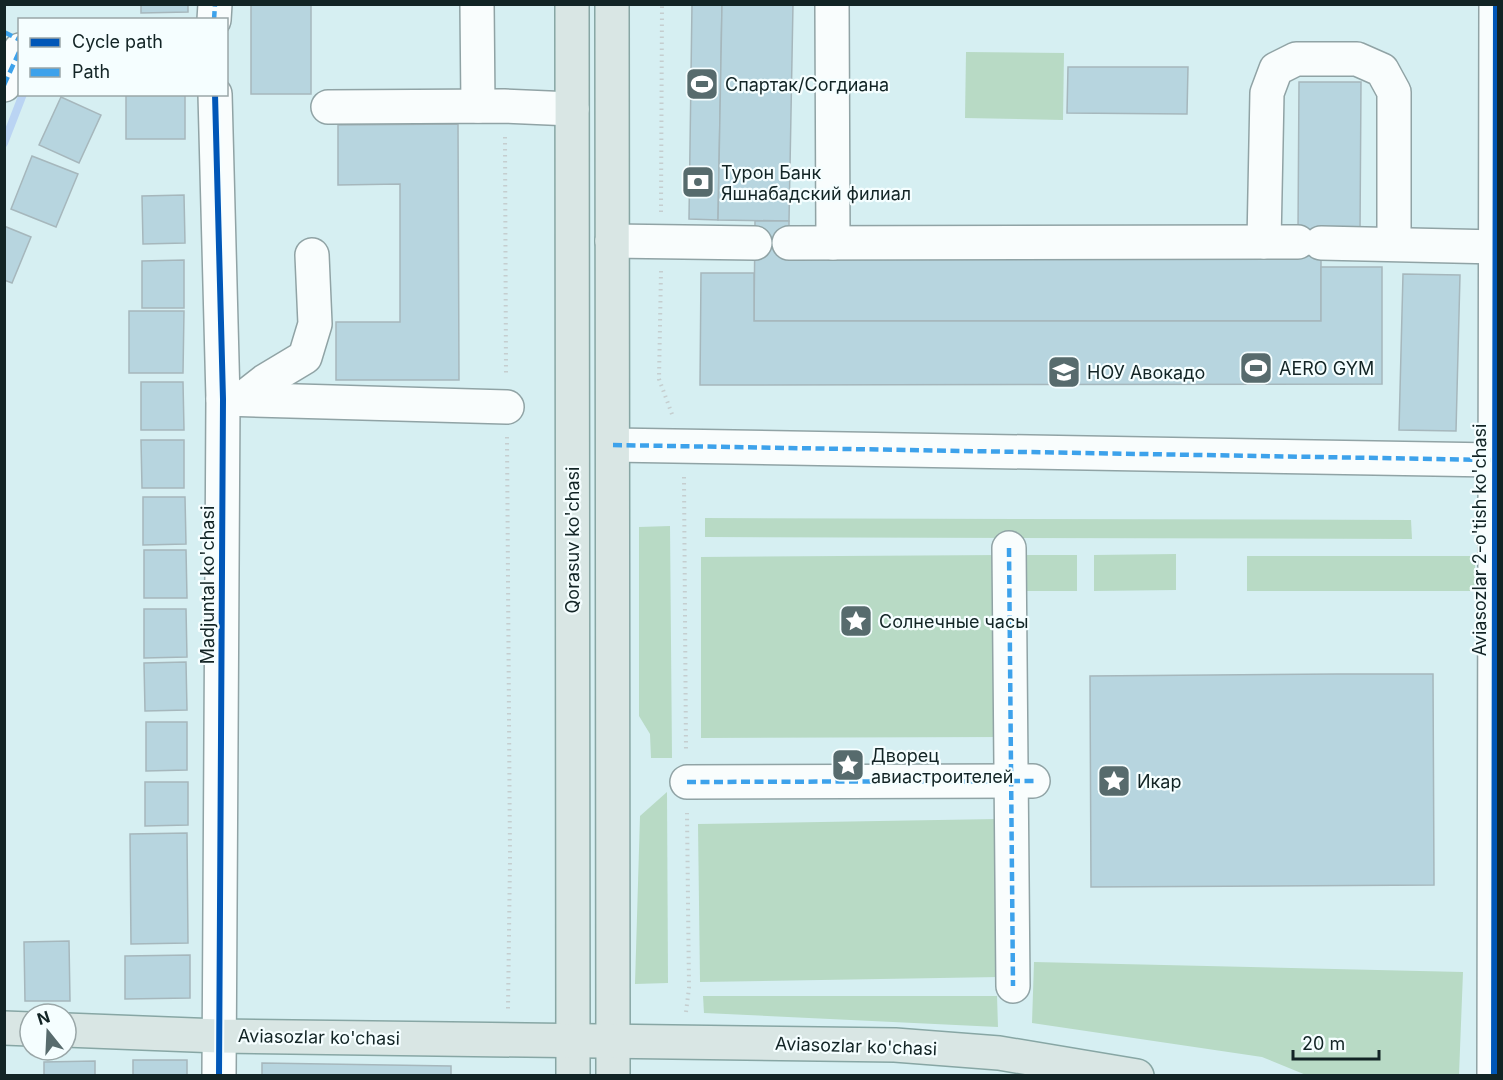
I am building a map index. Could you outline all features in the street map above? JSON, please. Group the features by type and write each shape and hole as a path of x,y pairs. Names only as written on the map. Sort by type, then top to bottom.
{"main road":[{"name":"Qorasuv ko'chasi","path":"572,4 573,1076"},
{"path":"612,4 612,1076"},
{"name":"Aviasozlar ko'chasi","path":"78,1030 219,1036 895,1045 947,1048 1049,1060 1137,1076"},
{"path":"573,1039 612,1076"}],"street":[{"path":"477,4 491,106"},
{"path":"832,4 833,243"},
{"name":"Aviasozlar 2-o'tish ko'chasi","path":"1494,1076 1496,4"},
{"path":"4,32 18,39"},
{"path":"4,85 18,54"},
{"path":"1264,242 1267,93 1276,69 1296,59 1357,59 1382,70 1394,92 1394,244"},
{"name":"Madjuntal ko'chasi","path":"215,96 233,399 219,1076"},
{"path":"328,107 491,106 572,109"},
{"path":"612,241 755,243"},
{"path":"789,243 1309,242 1497,247"},
{"path":"233,399 305,357 315,324 312,255"},
{"path":"233,399 507,407"},
{"path":"613,445 1494,459"},
{"path":"1009,548 1023,782 1013,986"},
{"path":"687,782 1023,782"}],"path":[{"path":"662,4 659,379 684,446 689,988 683,1042"},
{"path":"491,106 507,407 510,858 508,1039"}],"green space":[{"path":"966,52 1064,53 1063,120 965,118"},
{"path":"705,518 1411,520 1412,539 705,537"},
{"path":"670,526 672,758 651,758 650,734 639,716 639,527"},
{"path":"1176,554 1176,590 1094,591 1094,555"},
{"path":"1000,555 1001,737 701,738 701,557"},
{"path":"1026,555 1077,555 1077,591 1026,591"},
{"path":"1247,556 1475,556 1475,591 1247,591"},
{"path":"667,792 668,983 635,984 640,816"},
{"path":"997,819 999,977 700,982 698,824"},
{"path":"1034,962 1463,972 1459,1075 1306,1075 1262,1057 1032,1023"},
{"path":"703,996 997,996 998,1027 704,1013"}],"building":[{"path":"141,4 188,4 188,12 141,13"},
{"path":"251,4 311,4 311,94 251,94"},
{"path":"692,4 722,4 718,220 689,219"},
{"path":"722,4 793,4 789,221 718,220"},
{"path":"1068,67 1188,67 1187,114 1067,113"},
{"path":"1299,82 1361,82 1360,232 1298,232"},
{"path":"126,96 185,96 185,139 126,139"},
{"path":"61,97 101,115 79,163 39,145"},
{"path":"458,124 459,380 336,380 336,322 400,322 400,184 338,185 338,125"},
{"path":"32,156 78,174 56,227 11,209"},
{"path":"184,195 185,243 143,244 142,196"},
{"path":"755,221 789,221 789,254 1321,232 1321,321 754,321"},
{"path":"4,226 31,237 12,283 4,280"},
{"path":"184,260 184,308 142,308 142,261"},
{"path":"1321,267 1382,267 1382,384 700,385 701,273 754,273 754,321 1321,321"},
{"path":"1403,274 1460,275 1456,431 1399,430"},
{"path":"129,311 184,311 183,373 129,373"},
{"path":"141,382 183,382 184,430 141,430"},
{"path":"141,440 184,440 184,488 142,488"},
{"path":"143,497 185,497 186,544 143,545"},
{"path":"144,550 186,550 187,598 144,598"},
{"path":"144,609 186,609 187,657 144,658"},
{"path":"186,662 187,710 145,711 144,663"},
{"path":"1433,674 1434,885 1091,887 1090,676"},
{"path":"146,722 187,722 187,770 146,771"},
{"path":"145,782 188,782 188,825 145,826"},
{"path":"187,833 188,943 131,944 130,834"},
{"path":"69,941 70,1001 25,1001 24,942"},
{"path":"190,955 190,998 125,999 125,956"},
{"path":"133,1060 187,1060 187,1076 133,1076"},
{"path":"95,1061 95,1076 44,1076 44,1062"},
{"path":"262,1063 451,1066 451,1076 262,1076"}],"waterway":[{"path":"4,143 22,96"}],"marked path":[{"path":"214,18 215,4"},
{"path":"4,32 18,39"},
{"path":"4,85 18,54"},
{"path":"613,445 1494,460"},
{"path":"1009,548 1013,986"},
{"path":"687,782 1034,781"}],"cycle path":[{"path":"1494,1076 1496,4"},
{"path":"215,96 223,399 219,1076"}],"place":[{"name":"Спартак/Согдиана","path":"702,84"},
{"name":"Турон Банк Яшнабадский филиал","path":"698,182"},
{"name":"AERO GYM","path":"1256,368"},
{"name":"НОУ Авокадо","path":"1064,372"},
{"name":"Солнечные часы","path":"856,621"},
{"name":"Дворец авиастроителей","path":"848,765"},
{"name":"Икар","path":"1114,781"}]}
